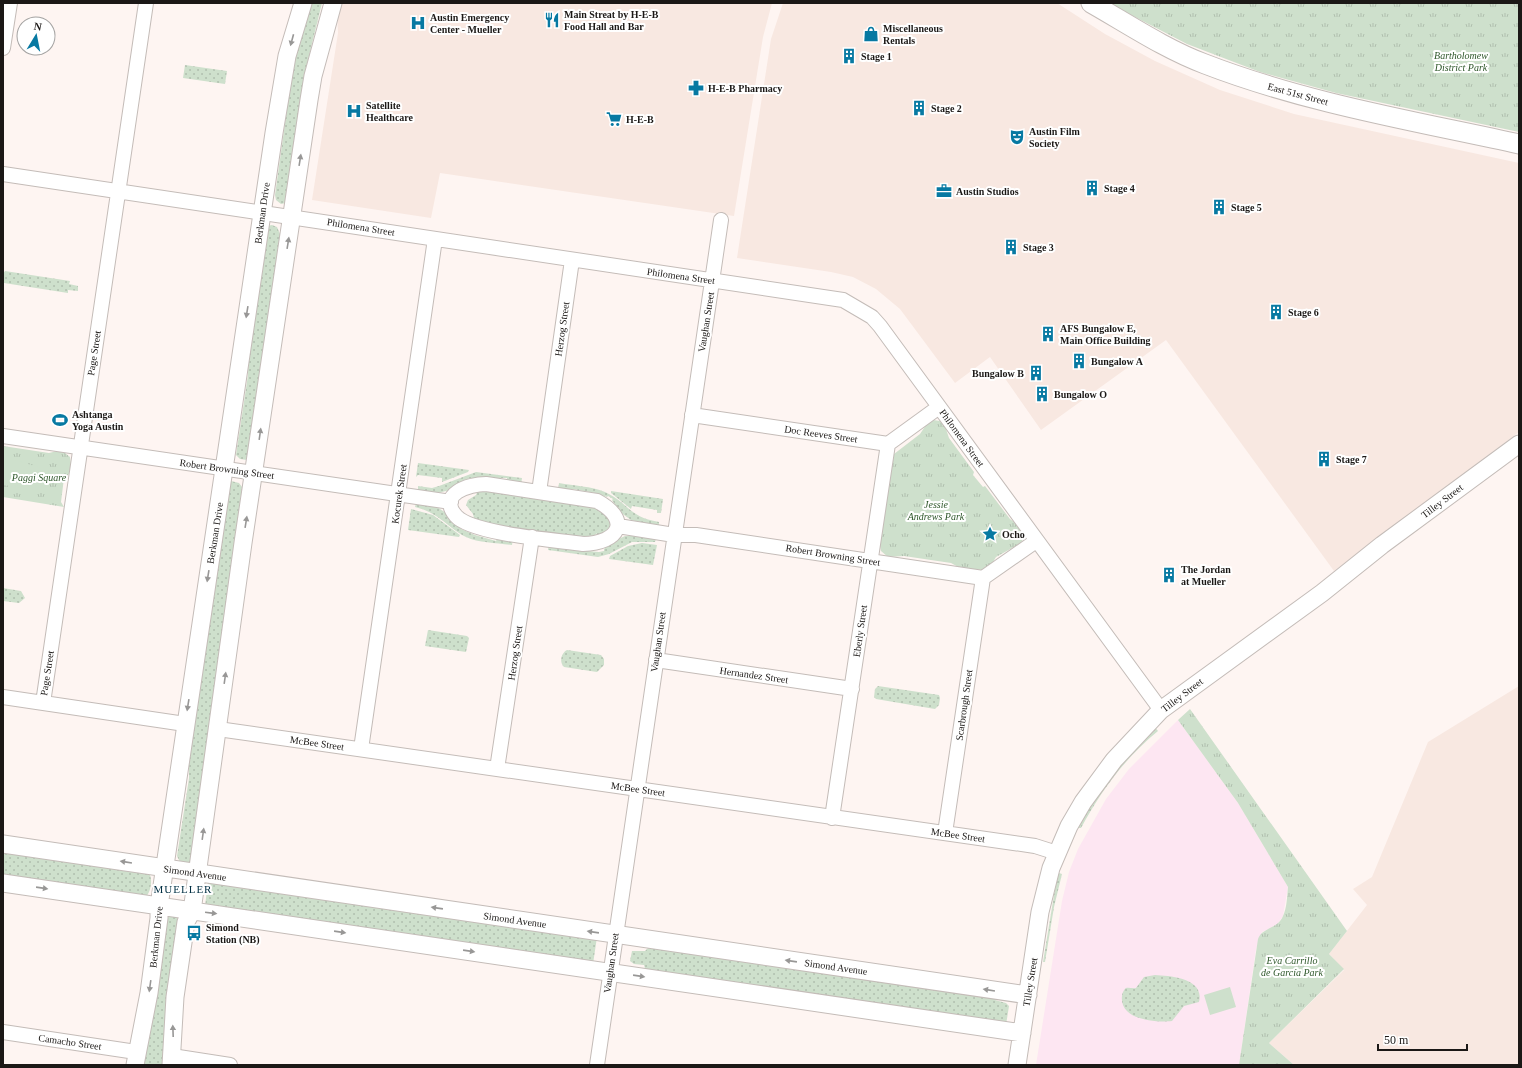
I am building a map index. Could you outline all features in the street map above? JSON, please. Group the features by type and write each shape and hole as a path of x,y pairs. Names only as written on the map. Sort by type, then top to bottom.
{"main road":[{"name":"East 51st Street","path":"1091,3 1145,35 1204,64 1255,82 1317,100 1519,144"}],"street":[{"path":"3,48 10,3"},
{"name":"Page Street","path":"43,703 146,3"},
{"name":"Berkman Drive","path":"135,1058 149,993 164,868 185,724 283,75 292,37 303,3"},
{"path":"230,1065 171,1061 175,997 186,922 192,911 254,473 313,76 333,3"},
{"name":"Philomena Street","path":"3,174 292,216 572,260 843,300 872,317 880,326 1036,541 1162,710"},
{"name":"Vaughan Street","path":"597,1065 721,220"},
{"name":"Kocurek Street","path":"361,749 400,494 435,239"},
{"name":"Herzog Street","path":"539,492 572,260"},
{"path":"888,444 939,407"},
{"name":"Doc Reeves Street","path":"692,415 888,444"},
{"name":"Robert Browning Street","path":"3,436 451,502"},
{"name":"Eberly Street","path":"832,818 888,444"},
{"name":"Tilley Street","path":"1017,1065 1044,892 1057,853 1069,826 1098,780 1114,760 1162,710 1519,444"},
{"path":"486,484 539,492 596,501 607,507 615,515 618,526 615,535 606,541 596,544 583,544 532,537 472,526 457,517 452,510 451,502 454,494 471,485 486,484"},
{"name":"Robert Browning Street","path":"618,526 674,534 691,534 984,578"},
{"name":"Herzog Street","path":"497,769 532,537"},
{"path":"984,578 1036,541"},
{"name":"Scarbrough Street","path":"945,833 984,578"},
{"name":"Hernandez Street","path":"656,660 852,689"},
{"path":"3,697 185,724"},
{"name":"McBee Street","path":"218,728 832,818 1035,846 1057,853"},
{"name":"Simond Avenue","path":"3,844 1028,995"},
{"path":"3,883 1022,1033"},
{"name":"Camacho Street","path":"3,1032 135,1058"}],"shaded area":[{"path":"341,3 772,3 763,37 734,216 440,173 431,218 312,200 338,33 337,11"},
{"name":"Austin Studios","path":"783,3 1057,3 1105,34 1155,61 1220,90 1294,114 1519,163 1519,432 1334,571 1166,340 1041,430 990,357 955,383 900,309 876,289 853,277 831,272 737,258 771,39"},
{"path":"1519,686 1519,1065 1294,1065 1269,1043 1344,970 1329,954 1367,905 1353,889 1372,877 1428,742"},
{"path":"1178,720 1238,803 1288,887 1283,916 1277,925 1262,932 1256,949 1239,1065 1036,1065 1062,901 1069,872 1078,849 1106,799 1129,769"}],"green space":[{"path":"308,3 322,3 305,72 286,203 281,204 276,200 275,195 287,109 288,83"},
{"name":"Bartholomew District Park","path":"1108,3 1519,3 1519,132 1336,93 1260,72 1187,44"},
{"path":"185,65 227,71 225,84 183,78"},
{"path":"272,225 277,227 280,234 247,460 240,459 236,455 248,375 249,334 267,226"},
{"path":"5,271 70,281 69,284 78,286 78,291 68,290 68,293 4,283 3,274"},
{"name":"Jessie Andrews Park","path":"933,420 940,421 945,426 949,438 974,472 973,475 983,487 985,486 1010,519 1018,525 1023,532 1024,537 1021,543 996,557 990,567 983,570 960,568 951,563 904,556 888,557 881,551 880,545 894,454 920,434 926,425"},
{"name":"Paggi Square","path":"3,446 49,453 57,451 65,453 70,457 71,465 69,474 64,478 61,502 64,507 3,497"},
{"path":"12,459 41,468 38,490 3,485 3,460"},
{"path":"418,463 469,470 468,472 442,482 442,478 418,475 416,477"},
{"path":"476,472 522,478 521,485 507,480 507,478 471,478 464,480 450,490 438,493 418,491 418,486 432,488"},
{"path":"229,482 239,483 242,487 191,862 180,862 177,856 189,778 189,754"},
{"path":"559,483 588,487 605,492 613,496 641,517 659,522 659,526 631,520 620,512 612,500 613,499 608,496 573,489 558,491"},
{"path":"485,489 595,506 609,515 611,529 595,538 597,533 591,539 485,525 474,518 473,514 466,505 468,500 476,495 478,490"},
{"path":"611,491 663,499 661,513 657,513 657,510 632,506 631,509 611,493"},
{"path":"416,503 437,507 449,515 461,529 475,535 496,541 497,539 513,538 512,545 482,542 466,537 437,516 415,507"},
{"path":"411,509 433,515 460,535 459,537 408,530"},
{"path":"625,536 656,539 655,542 632,542 609,554 598,557 548,550 549,543 565,549 599,552 604,551 604,549 612,542"},
{"path":"642,543 657,545 653,565 609,559 610,556 628,546"},
{"path":"3,588 21,591 25,598 19,603 3,601"},
{"path":"428,630 467,636 469,638 466,652 425,646"},
{"path":"567,650 601,655 604,659 604,665 597,672 564,667 562,665 561,658 563,653"},
{"path":"878,686 939,695 939,705 935,709 876,699 874,697 875,689"},
{"name":"Eva Carrillo de García Park","path":"1190,709 1347,931 1329,954 1344,969 1269,1043 1294,1065 1239,1065 1258,939 1263,932 1281,920 1287,902 1288,887 1238,803 1178,720"},
{"path":"1154,726 1158,731 1124,764 1105,788 1081,828 1078,828 1103,787"},
{"path":"3,850 149,873 151,878 150,888 146,897 3,878"},
{"path":"1056,872 1062,874 1054,907 1045,962 1043,962 1056,883"},
{"path":"208,882 597,937 593,964 205,906"},
{"path":"166,917 176,917 178,920 163,1065 142,1065"},
{"path":"651,945 994,995 995,1000 1006,1003 1009,1006 1006,1025 646,972 644,965 634,964 630,961 632,951 645,951"},
{"path":"1155,975 1169,976 1192,983 1197,988 1199,1002 1184,1006 1172,1021 1149,1020 1133,1015 1126,1010 1123,1004 1122,996 1124,990 1127,988 1136,988 1144,977"},
{"path":"1230,987 1236,1007 1210,1015 1204,995"}],"place":[{"name":"Main Streat by H-E-B Food Hall and Bar","path":"552,20"},
{"name":"Austin Emergency Center - Mueller","path":"418,23"},
{"name":"Miscellaneous Rentals","path":"871,34"},
{"name":"Stage 1","path":"849,56"},
{"name":"H-E-B Pharmacy","path":"696,88"},
{"name":"Stage 2","path":"919,108"},
{"name":"Satellite Healthcare","path":"354,111"},
{"name":"H-E-B","path":"614,119"},
{"name":"Austin Film Society","path":"1017,137"},
{"name":"Stage 4","path":"1092,188"},
{"name":"Austin Studios","path":"944,191"},
{"name":"Stage 5","path":"1219,207"},
{"name":"Stage 3","path":"1011,247"},
{"name":"Stage 6","path":"1276,312"},
{"name":"AFS Bungalow E, Main Office Building","path":"1048,334"},
{"name":"Bungalow A","path":"1079,361"},
{"name":"Bungalow B","path":"1036,373"},
{"name":"Bungalow O","path":"1042,394"},
{"name":"Ashtanga Yoga Austin","path":"60,420"},
{"name":"Stage 7","path":"1324,459"},
{"name":"Ocho","path":"990,534"},
{"name":"The Jordan at Mueller","path":"1169,575"},
{"name":"Simond Station (NB)","path":"194,933"}],"district":[{"name":"MUELLER","path":"183,889"}]}
